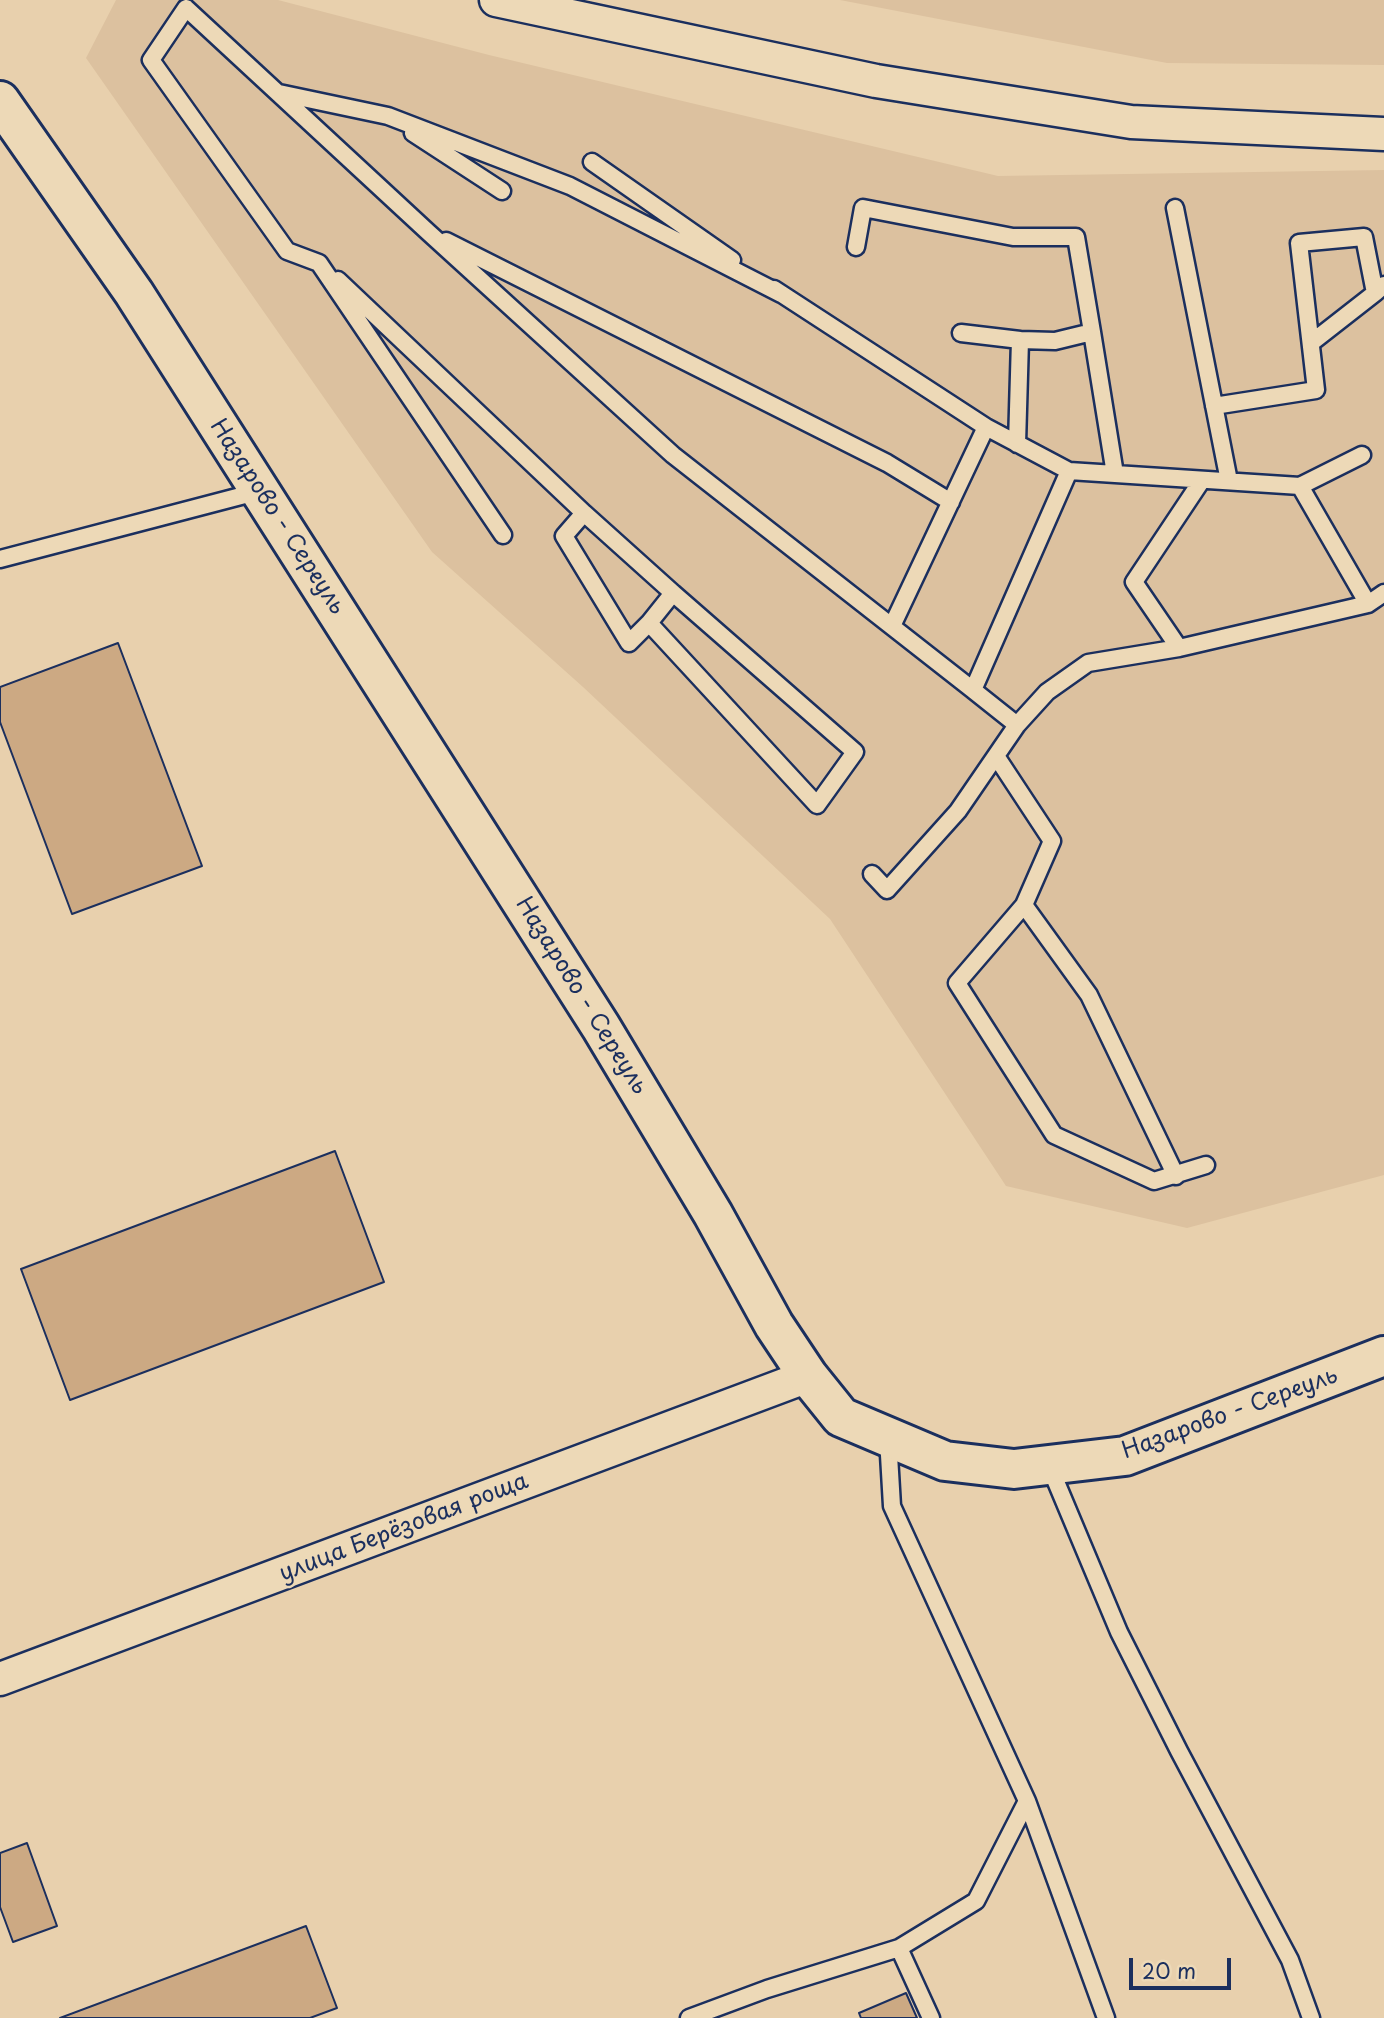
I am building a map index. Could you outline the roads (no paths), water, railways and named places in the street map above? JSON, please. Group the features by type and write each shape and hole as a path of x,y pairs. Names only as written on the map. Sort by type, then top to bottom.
{"street":[{"path":"496,0 876,81 1131,122 1384,135"},
{"name":"Назарово - Сереуль","path":"0,101 134,293 601,1027 713,1214 774,1325 808,1376 841,1417 946,1461 1014,1469 1125,1455 1384,1356"},
{"name":"улица Берёзовая роща","path":"0,1679 808,1376"}],"lane":[{"path":"649,623 817,805 855,752 584,513 319,263 287,251 151,60 186,8 674,455 1017,725"},
{"path":"278,93 388,116 570,186 781,294"},
{"path":"388,116 502,191"},
{"path":"593,162 781,294 986,427 1069,471 1300,486 1363,455"},
{"path":"856,247 863,208 1013,237 1076,237 1115,474"},
{"path":"1175,208 1229,481"},
{"path":"428,232 887,463 951,502"},
{"path":"1214,407 1317,390 1311,343 1299,243 1364,237 1380,289 1311,343"},
{"path":"319,263 503,535"},
{"path":"961,333 1055,341 1092,332"},
{"path":"1017,444 1020,340"},
{"path":"892,626 986,427"},
{"path":"973,690 1069,471"},
{"path":"1179,648 1134,582 1202,480"},
{"path":"1300,486 1367,604"},
{"path":"0,559 260,491"},
{"path":"584,513 564,536 629,643 674,593"},
{"path":"872,874 887,890 958,811 1017,725 1047,692 1088,663 1179,648 1367,604 1384,593"},
{"path":"996,756 1052,841 1024,905 957,983 1054,1135 1154,1181 1206,1165"},
{"path":"1024,905 1089,995 1176,1176"},
{"path":"888,1437 892,1506 1027,1801 1106,2018"},
{"path":"1049,1465 1119,1632 1290,1959 1311,2018"},
{"path":"689,2018 767,1989 899,1948 976,1901 1027,1801"},
{"path":"899,1948 931,2018"}]}
